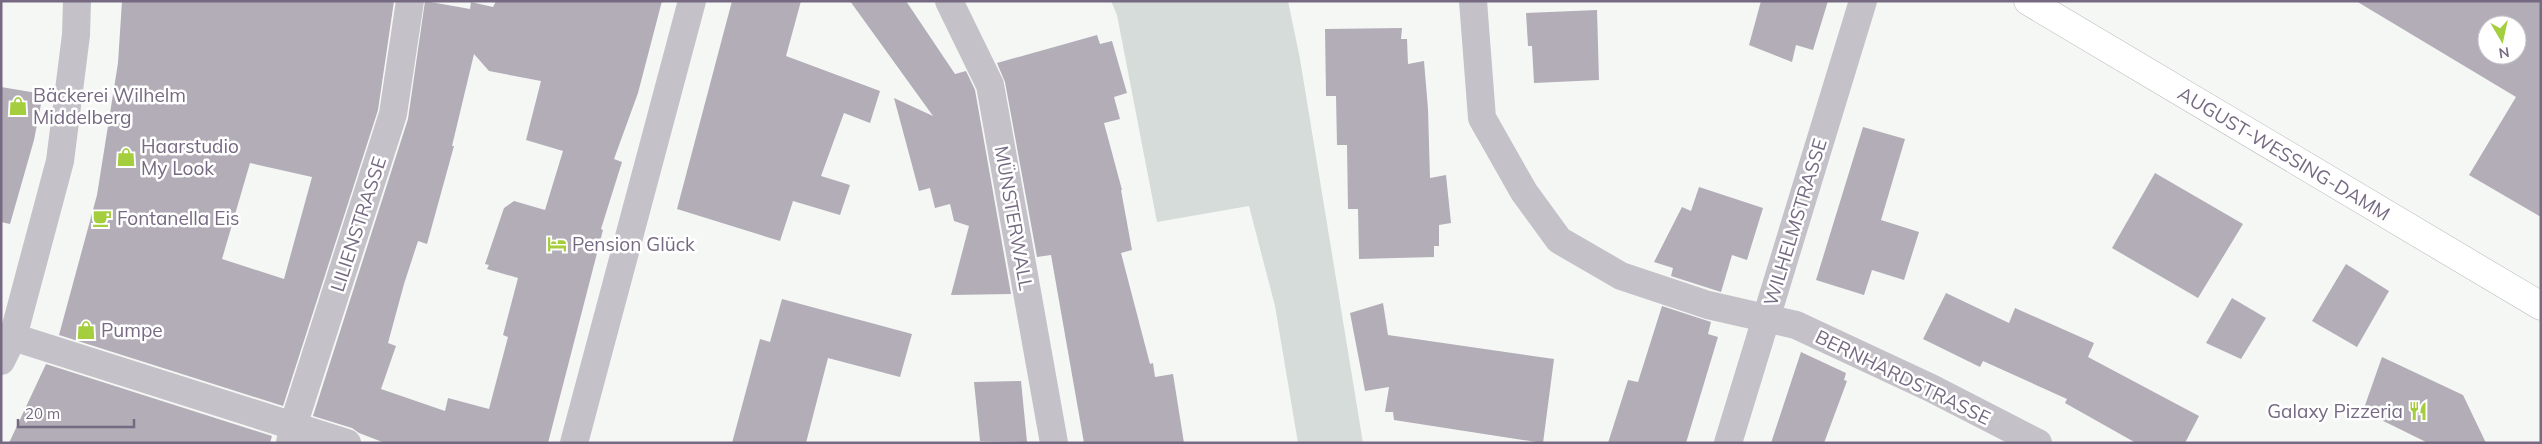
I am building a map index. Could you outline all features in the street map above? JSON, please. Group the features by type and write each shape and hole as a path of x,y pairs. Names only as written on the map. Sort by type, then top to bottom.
{"main road":[{"name":"AUGUST-WESSING-DAMM","path":"2028,1 2541,306"}],"street":[{"path":"1,361 13,337 60,161 76,36 77,1"},
{"name":"LILIENSTRASSE","path":"291,435 392,114 410,1"},
{"path":"574,443 692,1"},
{"name":"MÜNSTERWALL","path":"950,1 990,85 1054,443"},
{"name":"BERNHARDSTRASSE","path":"1473,1 1482,118 1524,192 1559,240 1621,276 1708,305 1796,325 1931,388 2038,443"},
{"name":"WILHELMSTRASSE","path":"1728,443 1863,1"},
{"path":"13,337 291,435 347,443"}],"shaded area":[{"path":"1111,1 1288,1 1300,59 1363,443 1298,443 1275,306 1249,206 1157,222 1117,15"}],"building":[{"path":"122,1 394,1 378,110 283,406 59,335 97,195 118,63","holes":["250,163 312,177 284,279 222,259"]},
{"path":"425,1 470,9 471,2 493,7 496,1 662,1 638,93 614,159 622,162 601,229 603,230 548,443 385,443 359,433 352,428 313,416 408,119","holes":["474,54 489,71 541,81 526,140 563,151 545,210 514,201 504,208 485,264 489,265 487,269 518,278 503,335 508,337 489,409 448,398 445,411 381,389 396,346 388,343 404,284 418,241 427,244 454,146 452,146"]},
{"path":"732,1 801,1 786,56 880,91 870,123 844,113 821,176 850,185 840,215 793,201 780,241 677,209"},
{"path":"850,1 906,1 955,74 966,71 975,90 1011,294 951,295 969,226 954,221 950,204 935,208 930,188 919,191 894,98 933,116"},
{"path":"1761,1 1828,1 1813,50 1796,45 1792,62 1749,45"},
{"path":"2356,1 2541,1 2541,217 2469,175 2516,97"},
{"path":"1597,10 1599,80 1534,83 1532,46 1528,46 1526,13"},
{"path":"1402,28 1401,39 1407,39 1408,64 1424,61 1428,109 1430,178 1446,175 1451,223 1439,225 1439,246 1434,246 1434,257 1359,259 1358,209 1348,209 1347,145 1337,145 1336,96 1326,96 1325,29"},
{"path":"1097,35 1100,44 1112,41 1127,93 1114,97 1120,119 1104,123 1122,190 1132,250 1121,253 1150,364 1153,363 1155,377 1173,374 1184,443 1084,443 1051,255 1037,257 1005,82 997,63"},
{"path":"1,87 43,94 34,140 10,224 1,222"},
{"path":"1863,127 1905,139 1881,220 1919,232 1904,280 1872,270 1864,295 1816,280"},
{"path":"2155,173 2243,224 2198,298 2112,248"},
{"path":"1699,187 1763,208 1747,260 1732,255 1721,292 1671,276 1673,268 1654,262 1682,207 1691,211"},
{"path":"2346,264 2389,291 2357,347 2312,321"},
{"path":"1946,293 2009,323 2015,308 2094,343 2088,357 2199,416 2185,443 2136,443 2065,403 2067,399 1983,361 1980,367 1923,339"},
{"path":"2232,298 2266,318 2241,359 2206,343"},
{"path":"782,299 912,334 900,377 828,358 806,443 732,443 760,339 770,342"},
{"path":"1383,303 1388,335 1554,359 1543,443 1394,420 1393,412 1385,412 1389,387 1365,391 1350,313"},
{"path":"1662,306 1711,322 1708,334 1718,337 1686,443 1608,443 1628,380 1638,382"},
{"path":"1801,352 1846,373 1844,380 1847,381 1824,443 1771,443"},
{"path":"2382,357 2463,395 2486,443 2428,443 2363,411"},
{"path":"46,364 272,436 270,443 9,443"},
{"path":"1021,381 1027,442 980,441 974,382"}],"place":[{"name":"Bäckerei Wilhelm Middelberg","path":"18,106"},
{"name":"Haarstudio My Look","path":"126,157"},
{"name":"Fontanella Eis","path":"102,218"},
{"name":"Pension Glück","path":"557,244"},
{"name":"Pumpe","path":"86,330"},
{"name":"Galaxy Pizzeria","path":"2418,411"}]}
